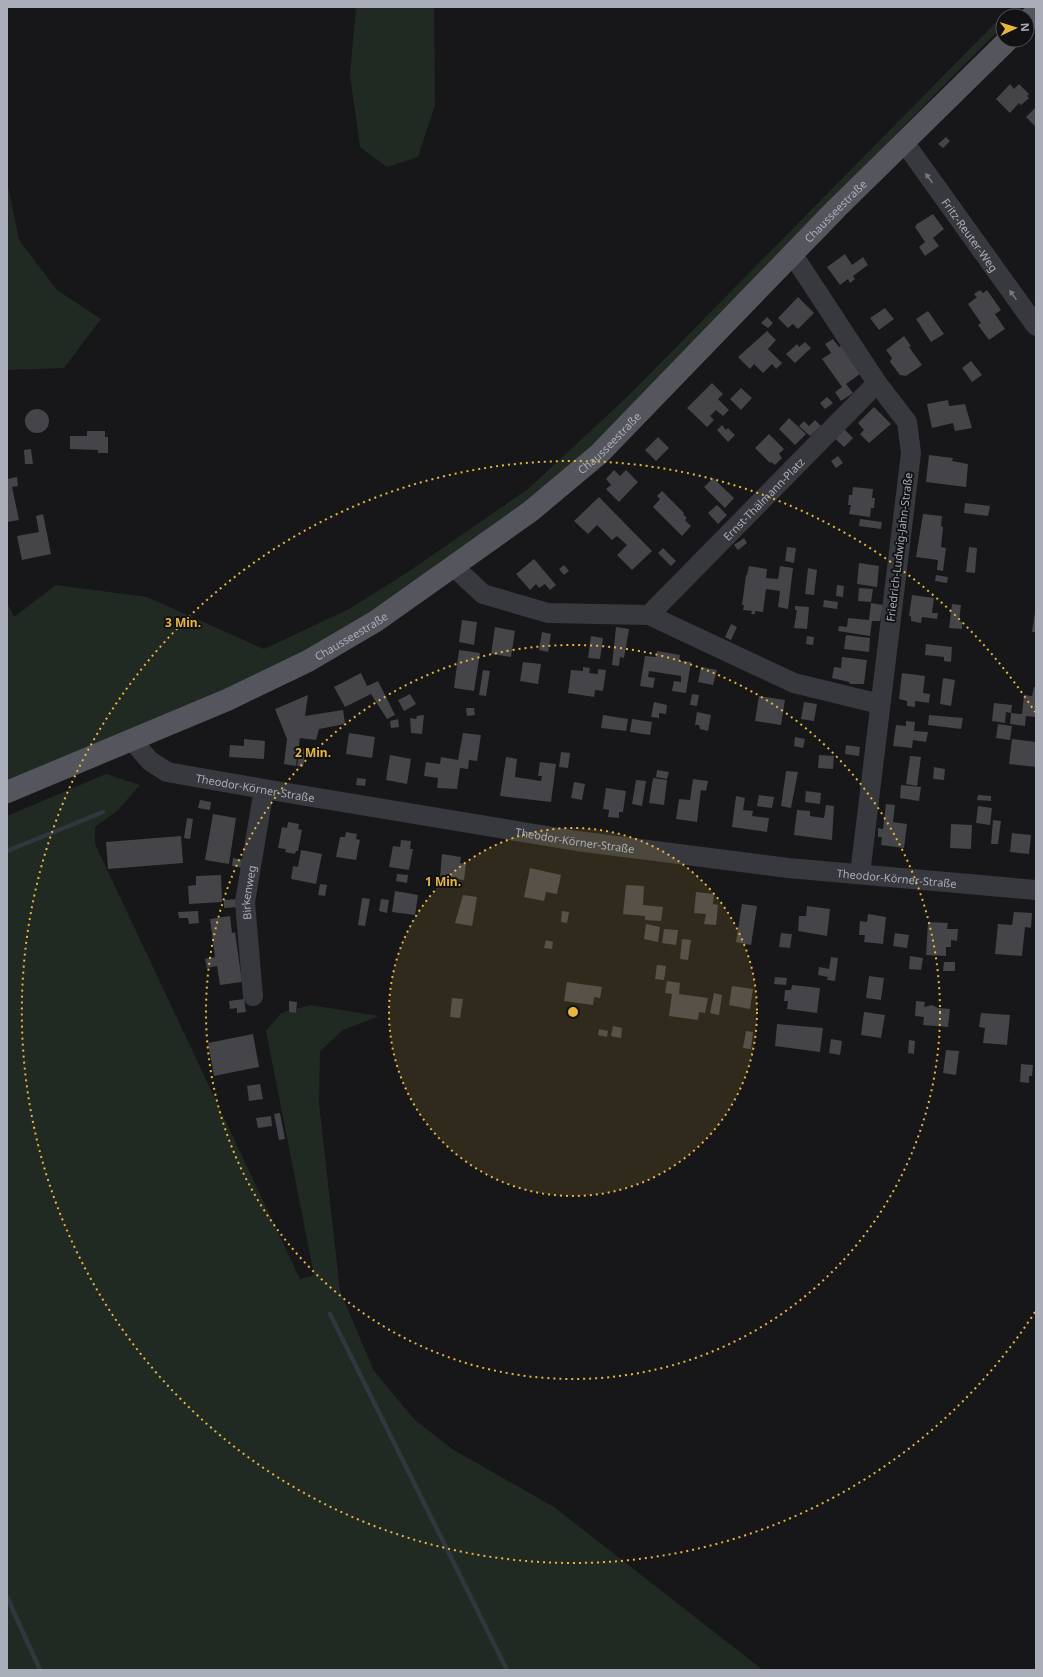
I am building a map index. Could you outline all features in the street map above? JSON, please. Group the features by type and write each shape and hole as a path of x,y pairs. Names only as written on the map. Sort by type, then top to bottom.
{"main road":[{"name":"Chausseestraße","path":"7,792 227,700 308,661 376,621 531,511 599,454 793,254 1000,48"}],"street":[{"name":"Fritz-Reuter-Weg","path":"904,142 1036,326"},
{"name":"Friedrich-Ludwig-Jahn-Straße","path":"793,254 877,383 907,422 911,453 860,874"},
{"name":"Ernst-Thälmann-Platz","path":"649,615 877,383"},
{"path":"454,567 483,594 548,613 649,615 794,683 880,704"},
{"name":"Theodor-Körner-Straße","path":"131,739 150,761 167,772 264,789 577,841 775,866 1036,890"},
{"name":"Birkenweg","path":"253,996 245,902 264,789"}],"shaded area":[{"path":"356,7 434,7 435,105 418,157 387,167 360,147 350,75"},
{"path":"1011,7 1022,7 1021,8 1010,8"},
{"path":"995,23 995,34 896,134 789,249 591,447 525,503 371,612 303,652 224,691 7,783 7,602 14,617 56,585 147,597 264,649 349,609 408,572 528,489 627,397"},
{"path":"7,181 19,240 57,290 101,319 64,368 7,370"},
{"path":"106,774 140,785 118,810 95,827 95,844 300,1279 314,1275 266,1031 281,1013 310,1005 379,1016 343,1030 320,1051 319,1103 340,1291 374,1371 414,1419 452,1449 554,1507 763,1670 7,1670 7,816"}],"building":[{"path":"1010,84 1014,89 1019,84 1029,94 1027,96 1029,98 1021,105 1019,103 1010,113 996,99"},
{"path":"1036,107 1036,127 1026,117"},
{"path":"946,137 950,141 943,148 938,144"},
{"path":"933,214 944,229 933,238 939,246 925,256 919,247 925,242 915,227 917,224"},
{"path":"845,254 852,265 863,257 868,265 853,276 855,279 850,283 848,279 840,285 827,267"},
{"path":"980,290 983,293 987,290 1001,310 995,314 1005,329 989,340 978,325 981,323 968,304 977,297 974,294"},
{"path":"798,297 814,313 798,329 793,324 788,328 778,318"},
{"path":"885,308 894,319 879,330 870,318"},
{"path":"928,311 944,334 931,342 916,319"},
{"path":"767,317 773,323 768,328 761,323"},
{"path":"767,331 776,340 768,349 782,363 776,369 772,364 763,373 754,364 750,369 738,357"},
{"path":"904,336 911,346 909,347 922,365 906,376 900,375 890,362 892,358 886,350"},
{"path":"833,339 839,347 844,344 864,371 846,384 853,393 841,401 835,392 842,387 822,359 831,353 825,344"},
{"path":"805,342 811,348 795,363 786,354 797,344 799,347"},
{"path":"971,361 982,375 972,382 962,368"},
{"path":"712,383 723,394 718,399 729,410 723,416 716,410 710,416 714,420 707,427 687,408"},
{"path":"741,388 752,398 741,410 730,399"},
{"path":"827,397 833,403 825,409 820,403"},
{"path":"948,400 949,406 965,404 972,428 955,431 953,423 932,428 927,404"},
{"path":"874,407 891,424 869,443 860,434 864,430 858,423"},
{"path":"37,409 45,413 49,421 45,429 37,433 29,429 25,421 29,413"},
{"path":"789,418 806,434 795,445 779,429"},
{"path":"815,420 821,426 810,436 799,426 804,421 809,426"},
{"path":"722,425 726,430 728,428 735,435 728,442 717,430"},
{"path":"844,429 853,438 844,447 832,436"},
{"path":"87,431 105,431 105,437 108,437 108,453 98,453 98,450 70,449 70,436 87,436"},
{"path":"769,434 784,449 779,454 782,458 775,465 771,462 770,463 755,448"},
{"path":"658,437 669,448 656,461 645,450"},
{"path":"31,449 33,464 25,464 24,450"},
{"path":"929,455 953,458 952,461 968,464 966,487 926,482"},
{"path":"838,456 843,463 836,468 831,461"},
{"path":"614,470 620,476 626,470 638,482 619,502 606,489 611,485 606,479"},
{"path":"17,477 18,486 12,487 19,520 7,522 7,479"},
{"path":"713,478 734,498 725,508 704,487"},
{"path":"853,487 873,489 872,498 875,498 874,508 871,508 870,517 849,514 851,505 848,505 849,495 852,495"},
{"path":"662,491 684,513 683,514 687,518 685,520 691,526 682,536 653,507 660,499 657,496"},
{"path":"599,497 652,551 632,570 617,555 627,545 617,536 612,540 597,525 588,534 574,521"},
{"path":"965,503 990,506 988,516 964,513"},
{"path":"717,505 727,515 718,524 708,513"},
{"path":"43,514 51,554 22,560 17,536 39,532 36,516"},
{"path":"923,514 942,516 941,526 943,527 941,547 946,548 943,571 937,570 938,560 916,557"},
{"path":"860,519 882,522 881,529 859,526"},
{"path":"744,538 747,543 738,550 734,545"},
{"path":"787,547 796,548 794,563 785,561"},
{"path":"969,547 977,548 975,573 966,572"},
{"path":"663,548 676,561 671,566 658,553"},
{"path":"534,559 556,585 550,590 545,584 539,588 536,584 530,590 516,574"},
{"path":"859,563 879,566 877,587 857,584"},
{"path":"564,565 569,571 564,575 559,569"},
{"path":"749,566 767,569 766,578 778,579 780,566 793,568 788,609 778,607 780,591 766,589 763,612 755,611 755,614 751,614 752,611 743,610 744,605 742,605 746,575"},
{"path":"808,568 817,570 814,595 805,594"},
{"path":"936,575 948,577 947,583 935,581"},
{"path":"837,585 844,586 843,597 836,596"},
{"path":"859,588 873,589 871,602 858,601"},
{"path":"912,595 934,598 932,613 938,613 937,619 922,617 921,623 911,621 911,616 909,616"},
{"path":"824,600 838,602 837,609 823,607"},
{"path":"871,603 883,605 880,621 872,621 870,636 838,631 839,626 847,627 848,618 869,620"},
{"path":"952,604 961,605 959,621 962,622 962,629 949,628"},
{"path":"795,606 809,607 807,629 794,628 797,610 795,610"},
{"path":"1035,612 1036,632 1032,632"},
{"path":"462,620 477,622 474,645 459,642"},
{"path":"731,624 737,627 731,640 725,637"},
{"path":"495,627 515,631 511,657 491,654"},
{"path":"616,627 629,629 624,658 620,657 619,666 612,665"},
{"path":"542,632 551,634 548,652 539,650"},
{"path":"846,635 870,638 869,652 844,649"},
{"path":"591,636 603,638 600,659 588,658"},
{"path":"807,636 814,637 813,645 806,644"},
{"path":"926,644 952,647 951,662 944,661 944,657 925,655"},
{"path":"459,650 480,653 474,691 454,688"},
{"path":"657,651 680,655 679,661 691,662 686,693 672,691 674,681 681,682 681,676 649,671 648,677 655,678 653,688 640,686 645,656 656,657"},
{"path":"842,657 867,660 864,684 850,684 849,682 832,678 834,667 841,668"},
{"path":"523,662 541,664 538,684 520,681"},
{"path":"583,667 590,668 589,673 598,674 598,669 606,670 603,691 595,690 594,697 568,693 571,670 583,671"},
{"path":"701,667 717,670 713,685 698,682"},
{"path":"483,670 490,671 486,696 479,695"},
{"path":"361,673 367,686 378,681 395,715 387,719 371,694 345,707 334,687"},
{"path":"902,673 925,676 923,693 930,694 929,703 915,701 915,707 907,706 907,701 899,699"},
{"path":"943,678 955,680 951,706 940,704"},
{"path":"1034,687 1036,687 1036,717 1026,716 1025,726 1010,724 1011,713 1022,714 1024,695 1032,696"},
{"path":"410,694 416,704 404,711 398,700"},
{"path":"692,694 699,695 697,706 690,705"},
{"path":"308,695 305,716 343,710 345,724 319,729 316,740 300,738 296,766 284,764 287,739 275,709"},
{"path":"759,696 785,700 781,725 755,721"},
{"path":"654,702 667,705 666,714 659,713 659,718 651,717"},
{"path":"804,702 817,704 814,721 801,719"},
{"path":"994,703 1012,705 1011,713 1006,712 1005,723 992,721"},
{"path":"466,708 474,708 475,715 467,716"},
{"path":"697,712 711,715 708,731 700,729 699,725 695,725"},
{"path":"424,715 422,734 411,733 410,718 416,719 417,716"},
{"path":"603,715 628,719 626,731 601,728"},
{"path":"929,715 963,718 961,729 928,725"},
{"path":"398,719 399,727 391,728 390,721"},
{"path":"632,719 652,722 650,735 630,732"},
{"path":"906,721 915,722 914,731 928,732 926,742 913,740 912,748 893,746 896,725 906,726"},
{"path":"998,724 1012,726 1010,740 996,738"},
{"path":"349,733 375,737 372,758 346,754"},
{"path":"463,733 481,735 477,761 469,760 468,769 460,768 457,789 437,788 438,778 424,776 426,762 440,764 441,757 458,760"},
{"path":"795,737 805,739 803,748 794,746"},
{"path":"244,739 265,741 264,759 229,757 230,745 244,746"},
{"path":"1012,739 1036,742 1036,767 1009,764"},
{"path":"846,745 860,747 859,756 845,754"},
{"path":"300,748 306,749 303,767 297,766"},
{"path":"561,752 570,753 568,768 559,767"},
{"path":"390,755 411,759 407,784 386,780"},
{"path":"819,755 834,756 833,769 818,768"},
{"path":"910,756 921,757 917,786 906,784"},
{"path":"506,757 517,759 515,777 541,781 542,776 538,776 540,762 556,764 551,802 500,796"},
{"path":"934,767 945,769 944,780 933,779"},
{"path":"657,770 669,772 667,779 656,777"},
{"path":"786,771 798,772 791,808 781,806"},
{"path":"357,778 366,779 365,786 356,785"},
{"path":"653,778 667,780 664,805 649,803"},
{"path":"693,779 708,781 706,791 701,790 697,822 676,819 679,799 690,800"},
{"path":"636,780 646,781 642,806 632,804"},
{"path":"574,782 585,784 582,800 571,798"},
{"path":"901,785 921,787 919,801 900,798"},
{"path":"606,788 626,791 623,812 619,812 619,818 608,817 609,810 603,809"},
{"path":"806,791 821,793 820,804 805,802"},
{"path":"759,795 774,797 772,808 757,806"},
{"path":"978,795 991,796 991,801 977,800"},
{"path":"736,796 745,798 743,810 753,811 752,816 769,818 767,832 732,827"},
{"path":"200,800 211,802 210,810 198,808"},
{"path":"886,804 895,805 893,822 907,824 904,848 881,845 882,837 878,837 878,828 883,829"},
{"path":"826,805 834,806 832,840 794,835 797,810 810,811 810,816 824,818"},
{"path":"978,806 992,808 990,825 976,823"},
{"path":"213,814 236,818 229,864 205,860"},
{"path":"187,818 193,819 190,839 184,838"},
{"path":"993,820 1001,821 998,844 991,844"},
{"path":"288,822 299,824 298,829 302,830 298,851 296,851 295,854 285,852 286,849 278,848 282,827 287,828"},
{"path":"951,824 972,825 971,849 950,848"},
{"path":"346,832 357,834 356,839 360,840 356,860 336,857 340,837 345,837"},
{"path":"1012,833 1031,835 1029,854 1010,852"},
{"path":"181,836 183,863 108,869 106,842"},
{"path":"401,840 411,841 410,849 413,849 409,870 389,867 393,846 400,847"},
{"path":"301,850 322,854 316,884 291,879 293,866 298,867"},
{"path":"442,854 461,857 460,863 466,864 464,880 450,878 449,885 434,883 435,876 440,877"},
{"path":"233,858 245,860 244,868 232,866"},
{"path":"530,868 561,875 557,894 546,892 544,901 524,897"},
{"path":"397,874 408,875 407,883 396,881"},
{"path":"221,875 222,902 189,904 188,886 196,885 196,876"},
{"path":"320,884 327,885 325,896 318,895"},
{"path":"626,885 644,886 643,905 663,907 661,921 645,920 645,916 623,914"},
{"path":"395,891 418,895 415,915 392,912"},
{"path":"696,892 714,894 713,904 718,905 716,925 704,924 706,914 694,913"},
{"path":"463,895 477,897 472,926 455,923"},
{"path":"362,898 370,899 365,926 358,925"},
{"path":"238,899 238,907 224,908 224,900"},
{"path":"381,899 389,900 387,913 379,911"},
{"path":"742,904 757,906 751,945 736,942"},
{"path":"807,906 830,909 827,936 798,931 799,916 806,916"},
{"path":"198,911 199,923 189,924 188,918 179,918 178,912"},
{"path":"562,911 569,912 567,923 561,922"},
{"path":"1014,912 1032,913 1031,928 1025,927 1022,956 995,954 998,924 1012,925"},
{"path":"868,914 886,917 883,944 864,942 865,935 859,935 860,921 867,922"},
{"path":"230,916 232,933 235,932 242,982 220,985 217,966 207,968 205,959 215,957 210,919"},
{"path":"928,922 948,923 947,929 958,929 957,941 951,940 951,947 946,947 946,956 926,955"},
{"path":"646,924 660,927 658,942 644,939"},
{"path":"664,929 678,930 676,945 662,943"},
{"path":"781,933 792,934 790,948 779,947"},
{"path":"895,933 909,935 907,948 893,946"},
{"path":"682,939 691,940 688,960 680,959"},
{"path":"546,940 553,942 552,949 544,948"},
{"path":"910,956 923,958 921,970 909,969"},
{"path":"831,957 838,958 835,981 827,980 828,977 818,975 819,967 829,969"},
{"path":"944,962 955,962 955,971 943,971"},
{"path":"657,965 666,966 664,980 655,979"},
{"path":"869,976 884,978 881,1000 866,998"},
{"path":"775,977 787,978 786,985 774,984"},
{"path":"667,981 680,983 679,994 708,998 705,1013 699,1012 698,1020 669,1016 672,994 665,993"},
{"path":"567,982 602,987 600,998 594,997 593,1005 564,1001"},
{"path":"792,985 820,988 817,1013 787,1009 788,1001 784,1001 785,990 791,990"},
{"path":"732,986 753,989 750,1009 729,1005"},
{"path":"714,993 722,995 719,1015 710,1013"},
{"path":"452,998 463,999 460,1018 450,1017"},
{"path":"244,999 246,1012 237,1013 237,1008 230,1009 229,1001"},
{"path":"289,1001 297,1002 296,1013 289,1012"},
{"path":"916,1001 925,1002 924,1007 932,1005 938,1008 950,1009 948,1027 923,1025 924,1017 915,1016"},
{"path":"864,1012 885,1015 881,1038 861,1035"},
{"path":"981,1013 1010,1015 1007,1045 983,1043 985,1028 979,1027"},
{"path":"777,1024 823,1028 820,1052 775,1046"},
{"path":"613,1026 622,1028 621,1038 611,1036"},
{"path":"599,1029 608,1031 607,1037 598,1035"},
{"path":"746,1031 753,1032 751,1049 743,1048"},
{"path":"253,1034 259,1067 214,1076 208,1043"},
{"path":"831,1039 842,1041 840,1055 829,1053"},
{"path":"909,1040 915,1041 914,1054 908,1053"},
{"path":"946,1050 959,1051 956,1075 943,1073"},
{"path":"1021,1064 1033,1065 1032,1076 1029,1076 1029,1083 1020,1082"},
{"path":"260,1084 263,1099 249,1101 247,1086"},
{"path":"280,1113 285,1139 279,1140 274,1114"},
{"path":"271,1116 272,1126 258,1128 256,1118"}],"waterway":[{"path":"7,851 103,812"},
{"path":"330,1314 507,1670"},
{"path":"7,1597 40,1670"}]}
